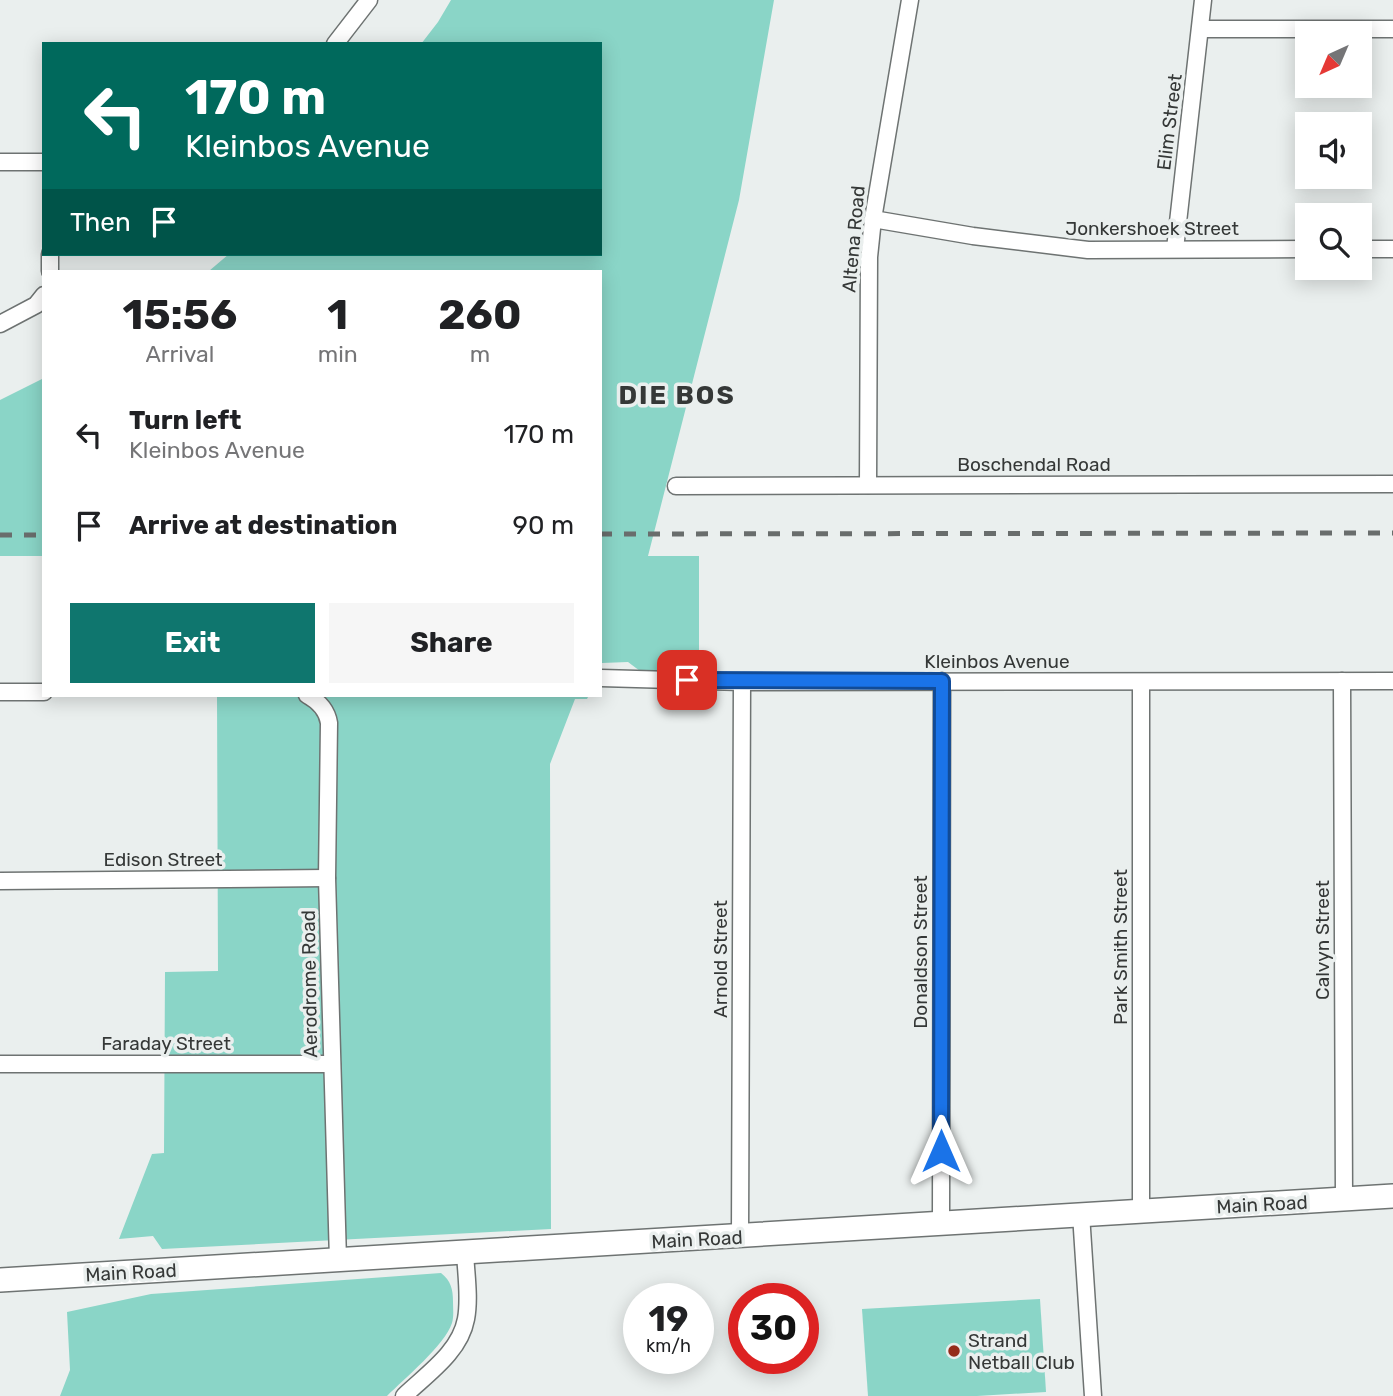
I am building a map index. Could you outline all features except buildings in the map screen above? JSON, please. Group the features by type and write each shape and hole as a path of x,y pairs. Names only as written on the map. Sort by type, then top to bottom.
{"main road":[{"name":"Main Road","path":"0,1280 1393,1196"}],"street":[{"path":"337,42 369,0"},
{"name":"Altena Road","path":"868,485 867,285 873,219 910,0"},
{"name":"Elim Street","path":"1175,249 1203,0"},
{"path":"1201,29 1393,29"},
{"path":"0,162 42,162"},
{"name":"Jonkershoek Street","path":"873,219 1053,248 1295,249"},
{"path":"1372,249 1393,249"},
{"path":"0,324 36,305 42,298"},
{"name":"Boschendal Road","path":"676,486 1393,484"},
{"name":"Kleinbos Avenue","path":"602,678 742,682 1393,681"},
{"name":"Donaldson Street","path":"941,1223 942,681"},
{"name":"Calvyn Street","path":"1342,681 1344,1199"},
{"name":"Arnold Street","path":"740,1236 742,682"},
{"name":"Park Smith Street","path":"1141,683 1141,1212"},
{"path":"0,692 42,692"},
{"name":"Aerodrome Road","path":"311,697 323,709 329,723 327,878 338,1260"},
{"name":"Edison Street","path":"0,881 327,878"},
{"name":"Faraday Street","path":"0,1064 331,1064"},
{"path":"1081,1214 1093,1396"},
{"path":"404,1396 454,1348 462,1335 467,1313 465,1252"}],"green space":[{"path":"451,0 774,0 739,200 648,556 699,556 699,670 640,671 628,662 602,663 602,270 210,270 227,256 602,256 602,42 423,42"},
{"path":"42,379 42,556 0,556 0,400"},
{"path":"217,697 588,697 575,699 550,764 551,1229 162,1249 153,1236 119,1239 152,1154 164,1153 165,972 218,971"},
{"path":"441,1273 452,1289 452,1323 433,1351 387,1396 60,1396 70,1370 67,1312 151,1294"},
{"name":"Strand Netball Club","path":"1040,1299 1046,1392 977,1396 868,1396 862,1309"}],"railway":[{"path":"602,534 1393,533"},
{"path":"0,535 42,535"}],"place":[{"name":"Strand Netball Club","path":"954,1351"}],"district":[{"name":"DIE BOS","path":"677,395"}],"route":[{"path":"687,680 942,681 941,1151"}]}
